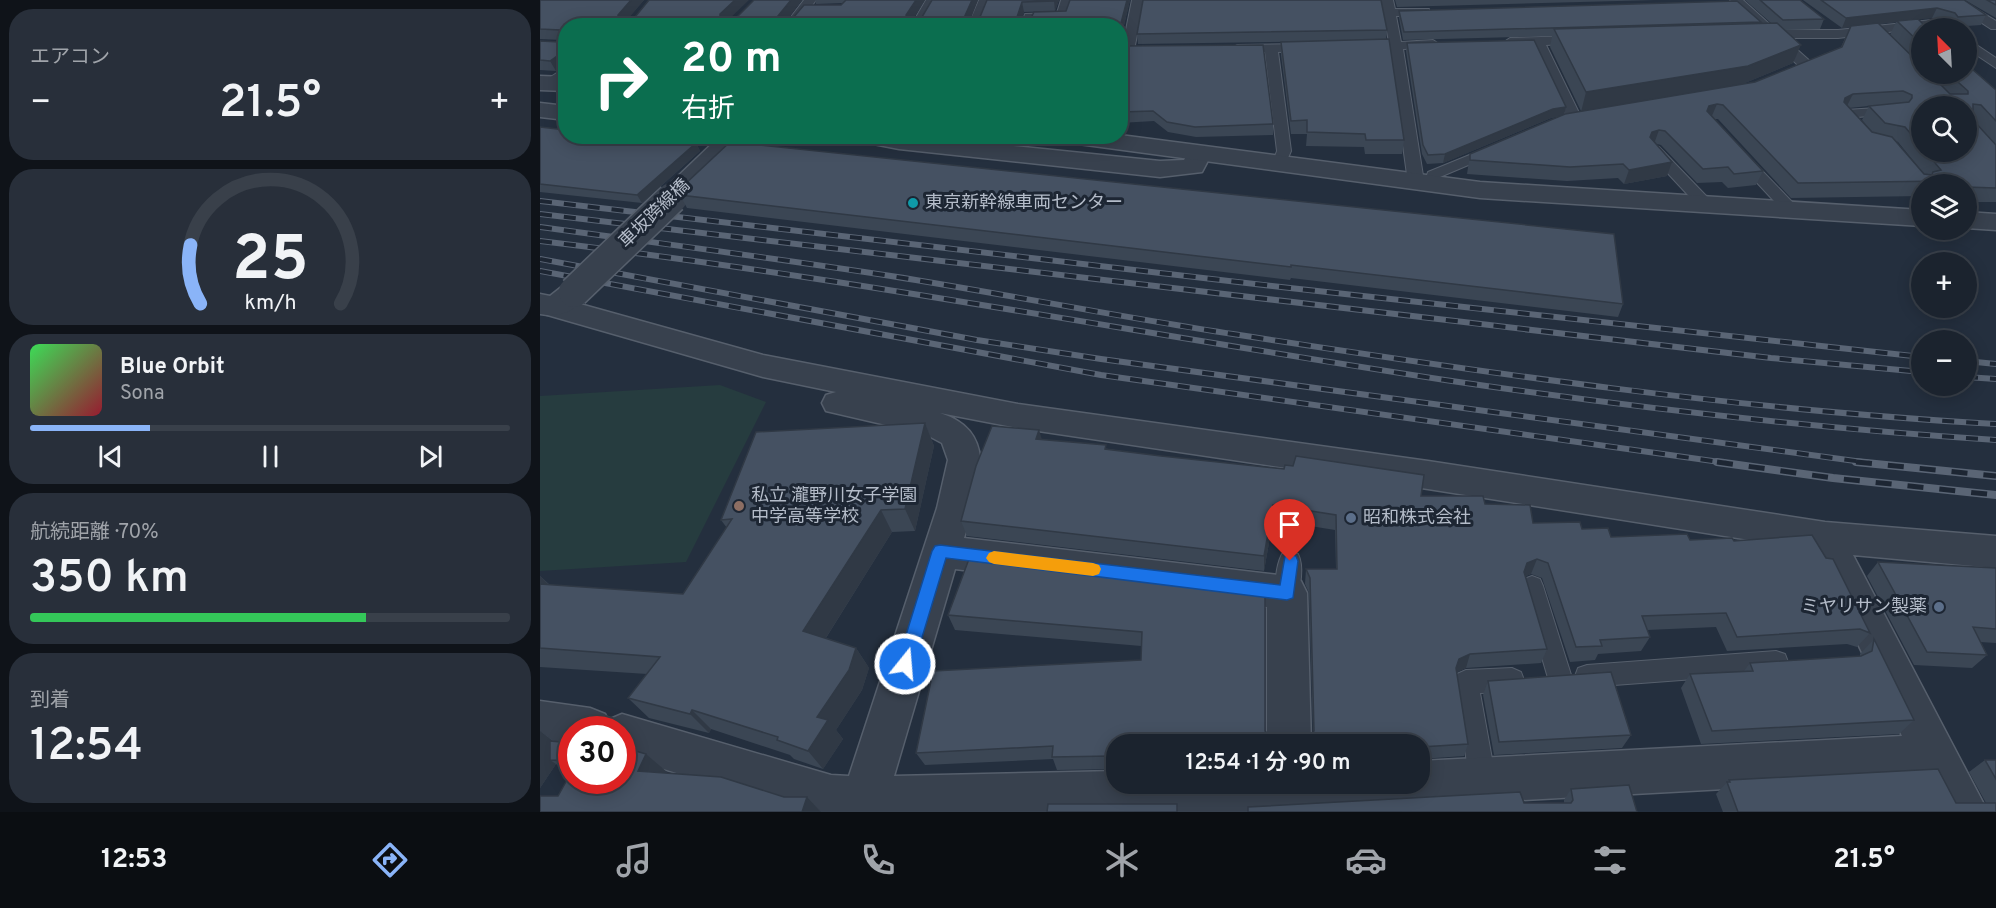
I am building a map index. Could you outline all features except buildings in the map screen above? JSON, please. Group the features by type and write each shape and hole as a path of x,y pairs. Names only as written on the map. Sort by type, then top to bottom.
{"street":[{"path":"540,110 558,111"},
{"name":"車坂跨線橋","path":"556,301 727,144"},
{"path":"918,144 1160,169 1193,167 1199,155"},
{"path":"1125,144 1480,190 1911,217"},
{"path":"1977,221 1996,222"},
{"path":"556,301 763,366 1018,416 1428,475 1825,537 1996,552"},
{"path":"763,366 796,394 933,423 954,434 960,442 965,460 957,499 862,806"},
{"path":"1825,537 1944,755 1965,812"},
{"path":"940,551 1289,577 1289,734"},
{"path":"540,722 558,725"},
{"path":"636,739 862,806 1132,794"},
{"path":"1430,783 1483,781 1538,795 1944,755"}],"lane":[{"path":"922,18 932,0"},
{"path":"977,18 985,0"},
{"path":"1029,18 1062,16 1067,0"},
{"path":"1128,36 1138,0"},
{"path":"1953,0 1995,26"},
{"path":"1734,1 1772,34 1801,67 1827,53 1838,34"},
{"path":"796,18 806,5 823,10"},
{"path":"1436,12 1388,7 1415,162 1424,183 1433,174 1512,141"},
{"path":"1820,19 1838,34"},
{"path":"1977,32 1995,26"},
{"path":"1748,35 1880,35 1911,28"},
{"path":"1493,43 1584,40"},
{"path":"1977,41 1996,64"},
{"path":"1538,42 1575,119"},
{"path":"1351,47 1449,44"},
{"path":"1226,50 1317,48"},
{"path":"1271,49 1284,152 1279,164"},
{"path":"1128,50 1147,50"},
{"path":"1866,136 1846,114 1896,111"},
{"path":"1557,123 1590,116"},
{"path":"1727,142 1791,210"},
{"path":"1654,150 1706,205"},
{"path":"1532,586 1560,678"},
{"path":"1483,781 1466,682 1560,678 1801,660"}],"green space":[{"path":"720,385 766,402 686,562 540,571 540,396"}],"railway":[{"path":"540,201 1290,288 1911,356"},
{"path":"540,214 1771,358 1911,371"},
{"path":"540,227 891,276 1190,327 1518,376 1805,410 1996,424"},
{"path":"540,241 767,271 1514,390 1789,423 1996,440"},
{"path":"540,259 977,340 1101,359 1870,463"},
{"path":"540,271 1101,375 1727,463"},
{"path":"1977,362 1996,364"},
{"path":"1977,378 1996,379"},
{"path":"1717,462 1833,478 1996,495"},
{"path":"1856,462 1996,476"}],"slow traffic":[{"path":"994,558 1093,569"}],"place":[{"name":"東京新幹線車両センター","path":"913,203"},
{"name":"私立 瀧野川女子学園 中学高等学校","path":"739,506"},
{"name":"昭和株式会社","path":"1351,518"},
{"name":"ミヤリサン製薬","path":"1939,607"}],"route":[{"path":"905,664 940,551 1287,593 1290,561"}]}
